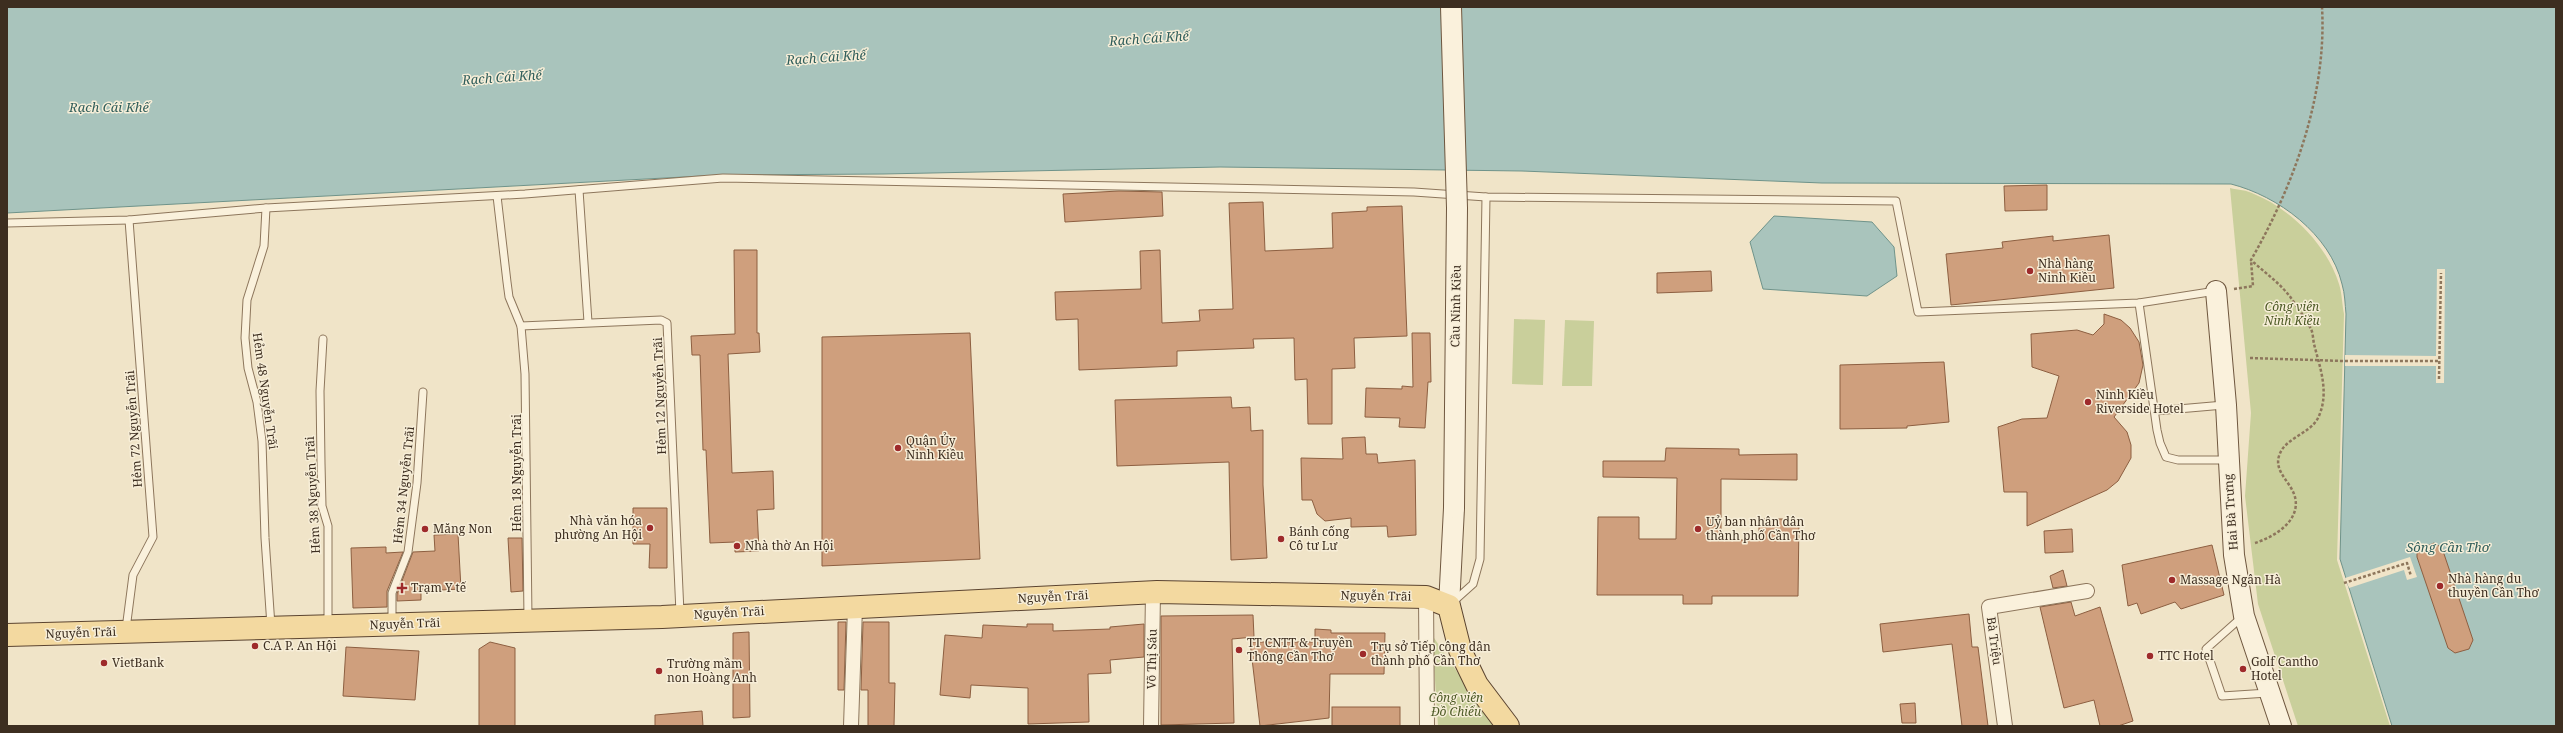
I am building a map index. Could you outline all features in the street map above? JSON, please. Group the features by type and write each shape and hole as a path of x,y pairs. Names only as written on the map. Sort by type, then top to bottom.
{"main road":[{"name":"Nguyễn Trãi","path":"7,635 680,616 1153,592 1426,597 1449,606"},
{"path":"1449,606 1460,650 1473,678 1508,726"}],"street":[{"name":"Cầu Ninh Kiều","path":"1449,606 1454,508 1457,208 1451,7"},
{"name":"Hai Bà Trưng","path":"2216,291 2226,405 2227,460 2234,555 2244,616 2281,726"},
{"name":"Bà Triệu","path":"2005,726 1989,607 2087,591"},
{"name":"Võ Thị Sáu","path":"1151,726 1153,592"},
{"path":"1426,597 1427,726"},
{"path":"851,726 854,607"}],"lane":[{"path":"7,223 129,220 266,208 497,196 723,178 1414,192 1486,197 1896,201 1918,312 2139,303 2216,291"},
{"path":"579,190 588,322"},
{"name":"Hẻm 18 Nguyễn Trãi","path":"497,196 509,297 521,326 527,404 528,621"},
{"path":"1449,606 1472,584 1480,559 1486,197"},
{"name":"Hẻm 48 Nguyễn Trãi","path":"266,208 264,246 247,300 245,338 248,368 257,402 262,440 265,538 271,628"},
{"name":"Hẻm 72 Nguyễn Trãi","path":"126,632 133,575 153,537 129,220"},
{"path":"2139,303 2160,443 2166,457 2178,460 2227,460"},
{"name":"Hẻm 12 Nguyễn Trãi","path":"521,326 661,320 667,323 680,616"},
{"name":"Hẻm 38 Nguyễn Trãi","path":"323,339 320,391 321,463 322,506 328,526 328,626"},
{"name":"Hẻm 34 Nguyễn Trãi","path":"391,624 392,593 408,552 417,483 423,392"},
{"path":"2155,411 2226,405"},
{"path":"2244,616 2206,648 2222,696 2270,693"}],"path":[{"path":"2216,291 2253,286 2251,260 2292,176 2310,114 2320,62 2322,7"},
{"path":"2251,260 2290,297 2312,330 2324,391 2318,418 2311,427 2284,447 2279,455 2279,465 2283,478 2295,498 2295,508 2284,529 2274,536 2255,543"},
{"path":"2439,379 2442,273"},
{"path":"2250,358 2440,361"},
{"path":"2344,584 2407,563 2411,576"}],"green space":[{"name":"Công viên Ninh Kiều","path":"2230,188 2248,192 2268,201 2294,219 2317,242 2326,256 2339,284 2344,314 2337,560 2390,726 2298,726 2258,604 2245,496 2251,413"},
{"path":"1514,319 1545,320 1543,385 1512,384"},
{"path":"1565,320 1594,321 1592,386 1562,386"},
{"name":"Công viên Đồ Chiểu","path":"1432,635 1494,726 1438,726"}],"water":[{"name":"Rạch Cái Khế","path":"7,7 2556,7 2556,726 2392,726 2340,559 2346,314 2342,284 2336,266 2326,249 2300,220 2284,208 2266,198 2231,184 1822,183 1522,171 1220,167 883,174 721,175 7,213"},
{"path":"1774,216 1872,222 1894,247 1897,276 1867,296 1763,289 1750,242"}],"pier":[{"path":"2437,269 2445,269 2444,383 2436,383 2436,366 2345,366 2345,355 2436,356"},
{"path":"2410,557 2417,577 2407,580 2404,570 2349,588 2345,578"}],"building":[{"path":"2047,185 2047,210 2005,211 2004,186"},
{"path":"1119,191 1162,192 1163,216 1065,222 1063,194"},
{"path":"1263,202 1265,251 1333,248 1332,213 1367,211 1367,207 1402,206 1407,336 1354,338 1355,368 1332,369 1332,424 1308,424 1307,379 1295,380 1294,338 1253,339 1254,348 1177,351 1177,366 1079,370 1078,319 1056,320 1055,292 1141,289 1140,251 1160,250 1162,323 1200,321 1199,310 1233,309 1229,203"},
{"name":"Nhà hàng Ninh Kiều","path":"2109,235 2114,288 1951,305 1946,254 2003,248 2002,242 2053,236 2053,241"},
{"path":"734,250 757,250 757,333 759,333 760,352 728,354 732,473 773,471 774,509 757,510 759,551 735,552 735,542 710,543 706,450 703,450 700,355 692,355 691,336 735,334"},
{"path":"1711,271 1712,291 1657,293 1657,273"},
{"name":"Ninh Kiều Riverside Hotel","path":"2104,314 2121,320 2130,328 2139,342 2143,365 2139,383 2114,417 2127,432 2131,445 2131,458 2118,481 2107,490 2027,526 2027,492 2004,492 1998,427 2022,419 2047,418 2059,376 2032,367 2031,334 2077,330 2093,335 2104,324"},
{"name":"Quận Ủy Ninh Kiều","path":"970,333 980,559 822,566 822,337"},
{"path":"1412,333 1430,333 1431,382 1428,382 1425,428 1399,427 1400,418 1365,417 1366,388 1402,389 1402,386 1413,387"},
{"path":"1944,362 1949,422 1907,426 1907,428 1840,429 1840,365"},
{"path":"1231,397 1232,408 1250,407 1251,431 1263,430 1263,485 1267,558 1231,560 1229,462 1117,466 1115,400"},
{"path":"1365,437 1366,454 1377,454 1378,463 1415,460 1416,535 1388,537 1387,526 1351,527 1351,518 1325,521 1317,514 1312,500 1302,500 1301,458 1343,459 1342,438"},
{"name":"Uỷ ban nhân dân thành phố Cần Thơ","path":"1666,448 1739,449 1739,455 1797,454 1797,480 1721,479 1721,540 1759,540 1759,519 1799,519 1798,596 1712,596 1712,604 1683,604 1683,595 1597,595 1598,517 1639,517 1639,539 1676,539 1677,478 1603,477 1603,461 1665,461"},
{"name":"Nhà văn hóa phường An Hội","path":"633,508 667,508 667,568 649,568 650,544 633,544"},
{"path":"2072,529 2073,552 2045,553 2044,531"},
{"path":"458,534 461,589 421,591 421,600 397,601 397,594 413,552 435,551 434,535"},
{"path":"508,538 522,538 523,591 511,592"},
{"path":"2434,543 2442,548 2473,640 2469,649 2455,653 2448,648 2417,557 2417,552"},
{"name":"Massage Ngân Hà","path":"2212,545 2224,595 2181,609 2175,602 2141,614 2137,603 2128,606 2122,565"},
{"path":"386,547 386,553 403,552 387,591 387,607 353,608 351,548"},
{"path":"2063,570 2067,586 2053,588 2050,576"},
{"path":"2071,602 2075,616 2100,607 2133,721 2118,726 2100,726 2094,700 2064,708 2040,607"},
{"path":"1969,614 1972,647 1978,647 1988,726 1962,726 1952,644 1883,652 1880,624"},
{"path":"1253,615 1254,637 1232,639 1234,723 1161,725 1161,616"},
{"path":"838,622 846,622 844,690 838,690"},
{"path":"863,622 889,622 889,683 895,683 894,726 868,726 868,690 861,690"},
{"path":"1027,624 1053,624 1053,631 1110,629 1110,627 1144,624 1144,657 1110,660 1111,673 1088,674 1089,722 1028,724 1028,688 971,685 970,698 940,695 945,635 982,638 983,625 1027,627"},
{"path":"1315,629 1331,630 1331,633 1385,633 1384,674 1330,674 1329,718 1260,726 1250,642 1315,642"},
{"path":"749,632 750,717 733,718 733,633"},
{"path":"490,642 515,648 515,726 479,726 479,649"},
{"path":"346,647 419,651 415,700 343,696"},
{"path":"1915,703 1916,723 1902,723 1900,704"},
{"path":"1332,707 1400,707 1400,726 1332,726"},
{"path":"702,711 703,726 655,726 655,715"}],"place":[{"name":"Nhà hàng Ninh Kiều","path":"2030,271"},
{"name":"Ninh Kiều Riverside Hotel","path":"2088,402"},
{"name":"Quận Ủy Ninh Kiều","path":"898,448"},
{"name":"Nhà văn hóa phường An Hội","path":"650,528"},
{"name":"Măng Non","path":"425,529"},
{"name":"Uỷ ban nhân dân thành phố Cần Thơ","path":"1698,529"},
{"name":"Bánh cống Cô tư Lư","path":"1281,539"},
{"name":"Nhà thờ An Hội","path":"737,546"},
{"name":"Massage Ngân Hà","path":"2172,580"},
{"name":"Nhà hàng du thuyền Cần Thơ","path":"2440,586"},
{"name":"Trạm Y tế","path":"402,588"},
{"name":"C.A P. An Hội","path":"255,646"},
{"name":"TT CNTT & Truyền Thông Cần Thơ","path":"1239,650"},
{"name":"Trụ sở Tiếp công dân thành phố Cần Thơ","path":"1363,654"},
{"name":"TTC Hotel","path":"2150,656"},
{"name":"VietBank","path":"104,663"},
{"name":"Golf Cantho Hotel","path":"2243,669"},
{"name":"Trường mầm non Hoàng Anh","path":"659,671"}],"water label":[{"name":"Sông Cần Thơ","path":"2448,547"}]}
